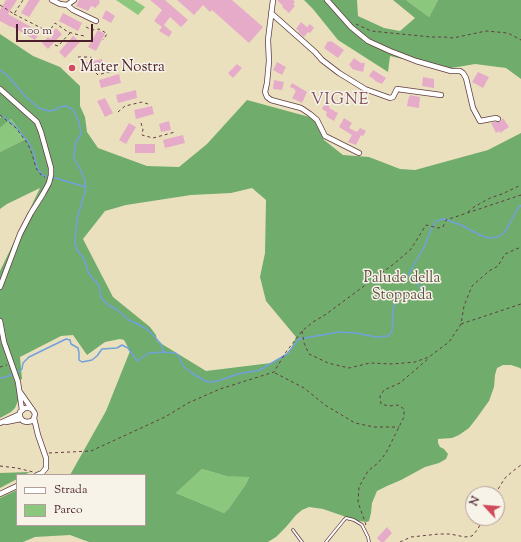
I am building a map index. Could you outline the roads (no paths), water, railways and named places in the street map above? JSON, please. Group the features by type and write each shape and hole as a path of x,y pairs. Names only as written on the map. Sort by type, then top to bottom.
{"street":[{"path":"52,0 60,4 67,5 72,10 96,20"},
{"path":"67,5 74,0"},
{"path":"273,0 268,40 269,61 265,92 267,97 271,100 301,108 317,120 325,136 359,153"},
{"path":"327,0 351,27 368,41 416,61 463,73 466,78 473,108 480,121 496,118 498,119"},
{"path":"271,13 322,60 339,73 365,89 390,98 397,89 441,94"},
{"path":"0,89 37,122 50,168 49,183 20,234 0,287"},
{"path":"0,321 4,342 18,382 20,392 21,420"},
{"path":"20,392 35,414 34,418 38,435 45,453 46,468 38,474"},
{"path":"0,423 27,408 33,411"},
{"path":"0,423 21,420 24,422 29,422 34,418"},
{"path":"29,422 38,435"},
{"path":"0,494 16,486"}],"lane":[{"path":"326,542 346,518 354,520 362,525 369,542"},
{"path":"293,530 302,542"}],"waterway":[{"path":"0,70 7,75 26,97 39,108 49,111 66,106 71,108 75,113 79,122 81,134 76,142 74,157 85,180 86,188 77,219 75,242 77,250 84,259 89,274 99,285 101,298 129,320 145,328 151,333 161,344 164,352"},
{"path":"3,116 17,128 29,143 34,154 37,167 42,175 49,177"},
{"path":"52,177 86,187"},
{"path":"0,378 18,372 22,369 23,363 29,357 66,339 70,340 71,344 78,348 79,360 82,362 92,360 102,349 117,348 122,345 128,348 137,361 149,353 175,353 178,355 184,367 205,381 211,382 238,374 260,370 287,354 299,339 339,332 356,333 376,337 389,336 392,331 393,310 398,295 404,293 421,294 422,291 418,284 410,277 409,273 424,247 435,222 444,219 461,225 488,238 498,237 504,233 521,205"}],"place":[{"name":"Mater Nostra","path":"72,68"}],"district":[{"name":"VIGNE","path":"340,101"}],"park label":[{"name":"Palude della Stoppada","path":"402,288"}]}
